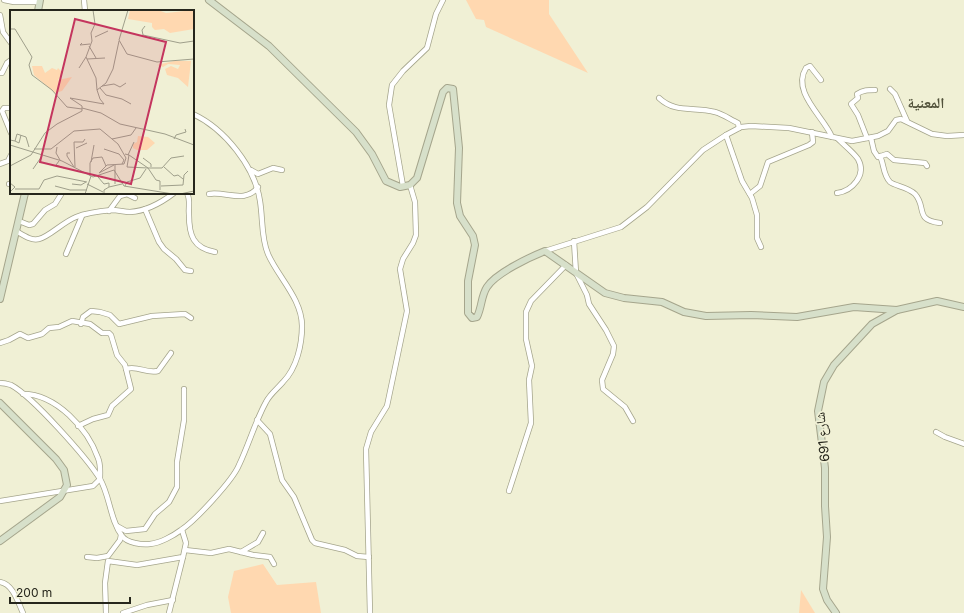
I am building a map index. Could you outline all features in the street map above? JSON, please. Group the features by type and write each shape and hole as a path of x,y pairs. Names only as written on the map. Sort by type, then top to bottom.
{"street":[{"path":"4,0 14,2 40,1"},
{"path":"84,0 85,10"},
{"path":"209,0 273,50 356,132 365,143 386,181 395,186 404,186 414,182 421,172 443,92 450,88 454,92 459,138 457,203 460,216 473,236 475,245 468,280 470,317 477,317 484,292 492,282 525,261 546,251 574,241 609,232 624,224 647,207 703,150 739,128 751,126 812,132 852,141 869,138 888,131 897,119 908,121 932,134 947,136 964,135"},
{"path":"404,186 389,105 392,85 403,71 427,48 436,14 443,0"},
{"path":"0,16 3,32 10,41"},
{"path":"0,73 2,73 6,63 10,61"},
{"path":"821,80 810,66 806,68 803,79 805,93 812,106 828,127 832,137"},
{"path":"890,89 895,94 908,121"},
{"path":"875,90 860,92 858,94 858,98 851,104 858,115 878,157 887,154 894,160 925,163 927,166"},
{"path":"659,98 667,105 677,109 689,108 716,112 738,123 739,128"},
{"path":"10,108 4,108 2,111 2,121 10,132"},
{"path":"0,383 12,386 23,394 67,439 100,480 121,536 135,543 150,544 159,542 182,530 224,486 239,467 257,420 270,394 290,373 298,353 302,324 295,302 266,249 258,188 250,169 215,128 194,115"},
{"path":"750,194 760,186 768,162 809,145 813,142 812,132"},
{"path":"726,135 742,181 750,194 757,215 756,229 761,247"},
{"path":"837,194 854,186 858,179 861,167 858,160 838,139"},
{"path":"880,156 885,173 890,182 913,192 918,198 922,215 927,220 940,223"},
{"path":"0,164 8,161 10,157"},
{"path":"250,169 258,174 273,168 282,170"},
{"path":"370,613 366,449 371,432 387,406 407,311 400,269 403,259 416,235 415,202 410,184"},
{"path":"209,194 217,192 230,195 248,195 258,188"},
{"path":"0,299 1,287 25,194"},
{"path":"19,221 29,225 33,224 45,210 55,204 61,194"},
{"path":"109,210 120,196 127,194 135,198"},
{"path":"16,231 28,238 38,239 46,236 65,222 82,216 109,210 128,212 145,209 159,204 173,194"},
{"path":"187,194 190,201 189,214 191,230 195,242 205,249 215,252"},
{"path":"145,209 164,248 176,258 185,270 191,272"},
{"path":"66,254 82,216"},
{"path":"574,241 576,273 587,295 589,304 606,330 614,346 613,354 602,380 603,389 625,407 633,421"},
{"path":"546,251 605,293 614,296 662,302 684,312 706,316 751,315 797,317 854,307 896,310"},
{"path":"509,491 531,423 529,380 532,366 526,340 526,312 531,302 566,265"},
{"name":"شارع 691","path":"836,613 827,600 822,589 827,537 825,506 826,468 819,425 820,398 824,382 834,365 872,324 896,310 937,301 964,307"},
{"path":"81,324 83,317 91,311 110,315 119,324 152,316 185,314 191,318"},
{"path":"0,343 20,334 28,338 42,334 50,328 59,327 72,321 81,324 90,324 102,333 109,333 111,335 117,355 126,369 131,387 130,391 112,406 108,415 93,419 78,426"},
{"path":"126,369 134,367 148,372 158,371 171,353"},
{"path":"117,526 126,531 145,529 155,514 169,502 175,491 177,462 184,420 184,389"},
{"path":"0,501 66,489 93,486 100,480 98,458 91,442 78,426 62,409 51,402 36,396 23,394"},
{"path":"0,403 62,466 67,481 66,489 60,497 0,541"},
{"path":"257,420 270,434 282,480 294,497 312,540 315,543 346,550 357,556 369,557"},
{"path":"936,432 964,444"},
{"path":"169,613 173,600 178,570 185,550 186,543 182,530"},
{"path":"241,552 258,542 263,533"},
{"path":"87,557 97,558 108,556 120,540 121,536"},
{"path":"185,550 211,553 227,548 270,557 274,564"},
{"path":"106,613 105,583 108,561 137,565 183,557"},
{"path":"0,582 6,583 10,586 23,613"},
{"path":"122,613 147,605 173,600"}],"shaded area":[{"path":"466,0 549,0 549,14 588,73 486,27 484,20 476,19"},
{"path":"263,564 277,585 316,582 321,613 231,613 228,597 234,571"},
{"path":"801,590 815,613 799,613"}],"district":[{"name":"المعنية","path":"926,103"}]}
